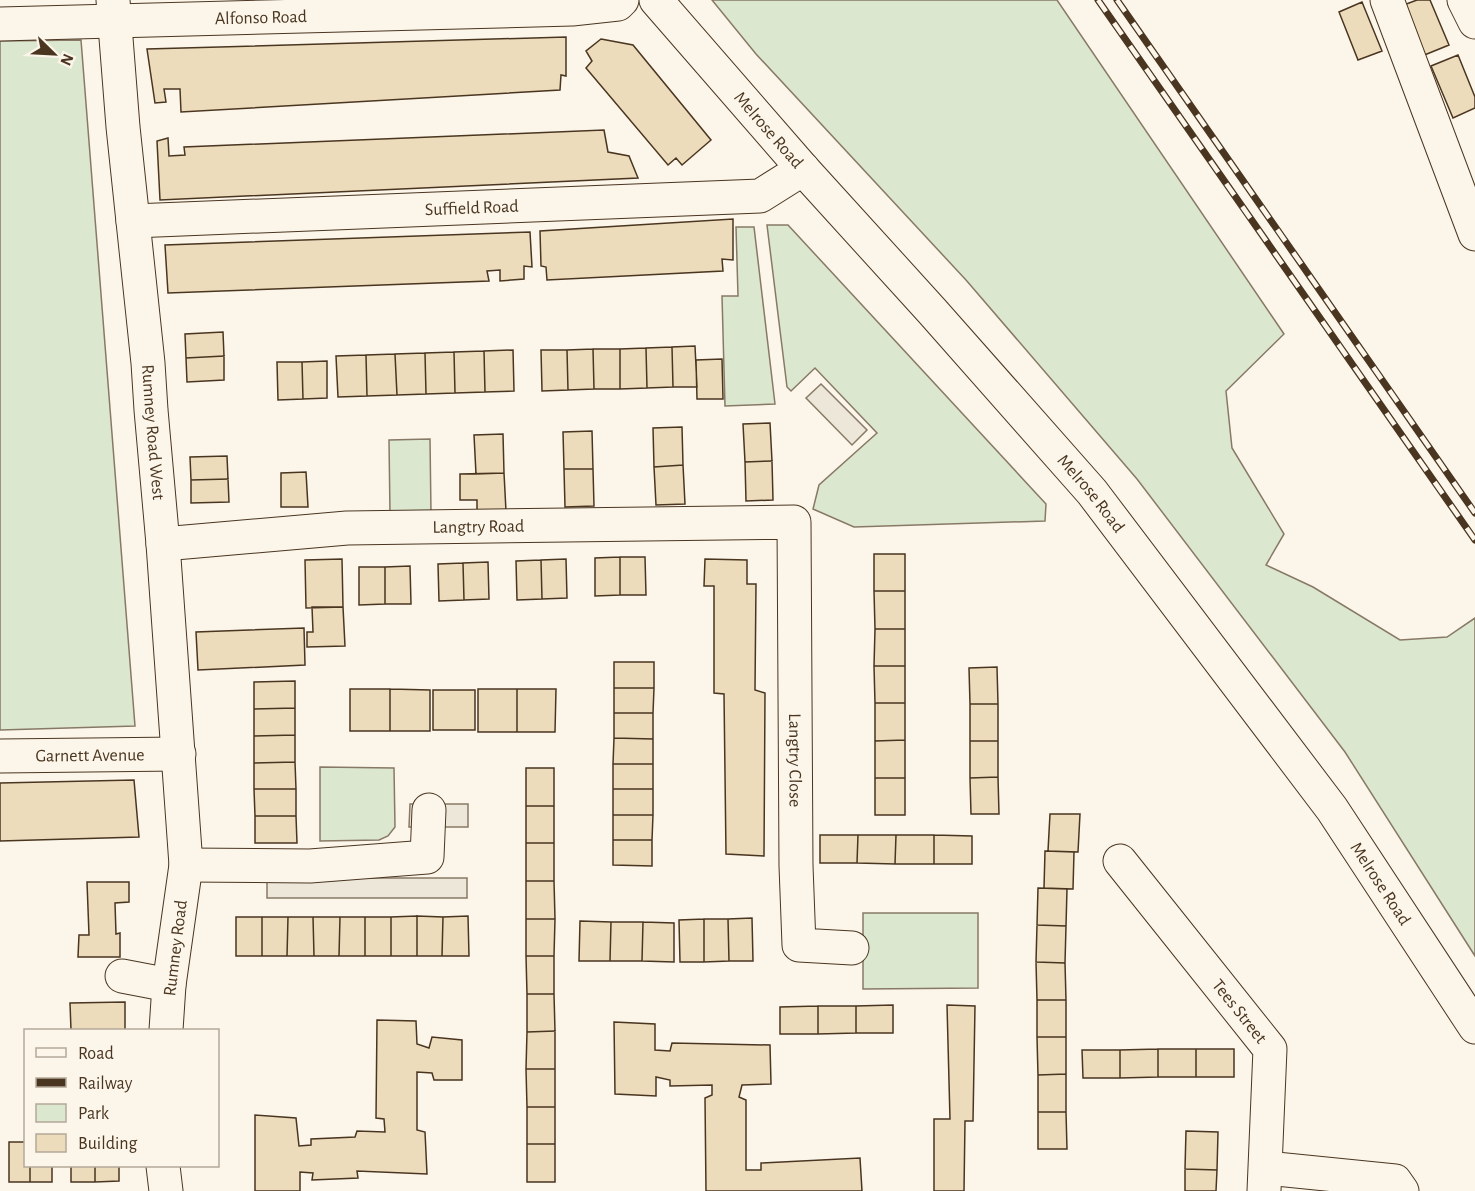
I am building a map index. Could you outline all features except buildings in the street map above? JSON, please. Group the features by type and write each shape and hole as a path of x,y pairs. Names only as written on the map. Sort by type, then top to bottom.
{"street":[{"name":"Alfonso Road","path":"0,24 114,11 572,9 618,4 622,0"},
{"name":"Melrose Road","path":"656,0 803,169 1092,492 1332,810 1475,1027"},
{"path":"1387,0 1475,234"},
{"path":"1464,0 1475,22"},
{"name":"Rumney Road West","path":"114,11 123,127 148,363 186,865"},
{"name":"Suffield Road","path":"133,221 760,195 803,169"},
{"name":"Langtry Road","path":"163,544 347,528 794,522"},
{"name":"Langtry Close","path":"794,522 796,866 799,945 852,948"},
{"name":"Garnett Avenue","path":"0,756 179,754"},
{"path":"186,865 310,866 427,857 429,810"},
{"name":"Tees Street","path":"1120,861 1270,1049 1265,1179"},
{"name":"Rumney Road","path":"166,1029 169,985 186,865"},
{"path":"122,975 169,985"},
{"path":"163,1167 166,1191"},
{"path":"1265,1179 1395,1181 1402,1191"}],"green space":[{"path":"712,0 1057,0 1284,334 1226,391 1232,448 1284,534 1266,565 1313,587 1400,640 1447,637 1475,618 1475,956 1345,752 1137,479 966,280 756,54"},
{"path":"81,40 135,726 0,730 0,41"},
{"path":"767,225 788,225 1046,504 1045,521 854,527 813,509 819,485 877,433 815,368 791,391 787,387"},
{"path":"736,227 754,227 775,404 725,406 722,296 738,296"},
{"path":"430,439 431,513 390,514 389,440"},
{"path":"320,767 394,768 395,827 388,836 379,840 320,841"},
{"path":"863,913 978,913 978,988 863,989"}],"shaded area":[{"path":"821,384 867,430 852,445 806,398"},
{"path":"410,804 468,804 468,827 409,827"},
{"path":"267,878 467,878 467,898 267,898"}],"railway":[{"path":"1098,0 1475,540"},
{"path":"1117,0 1475,513"}]}
